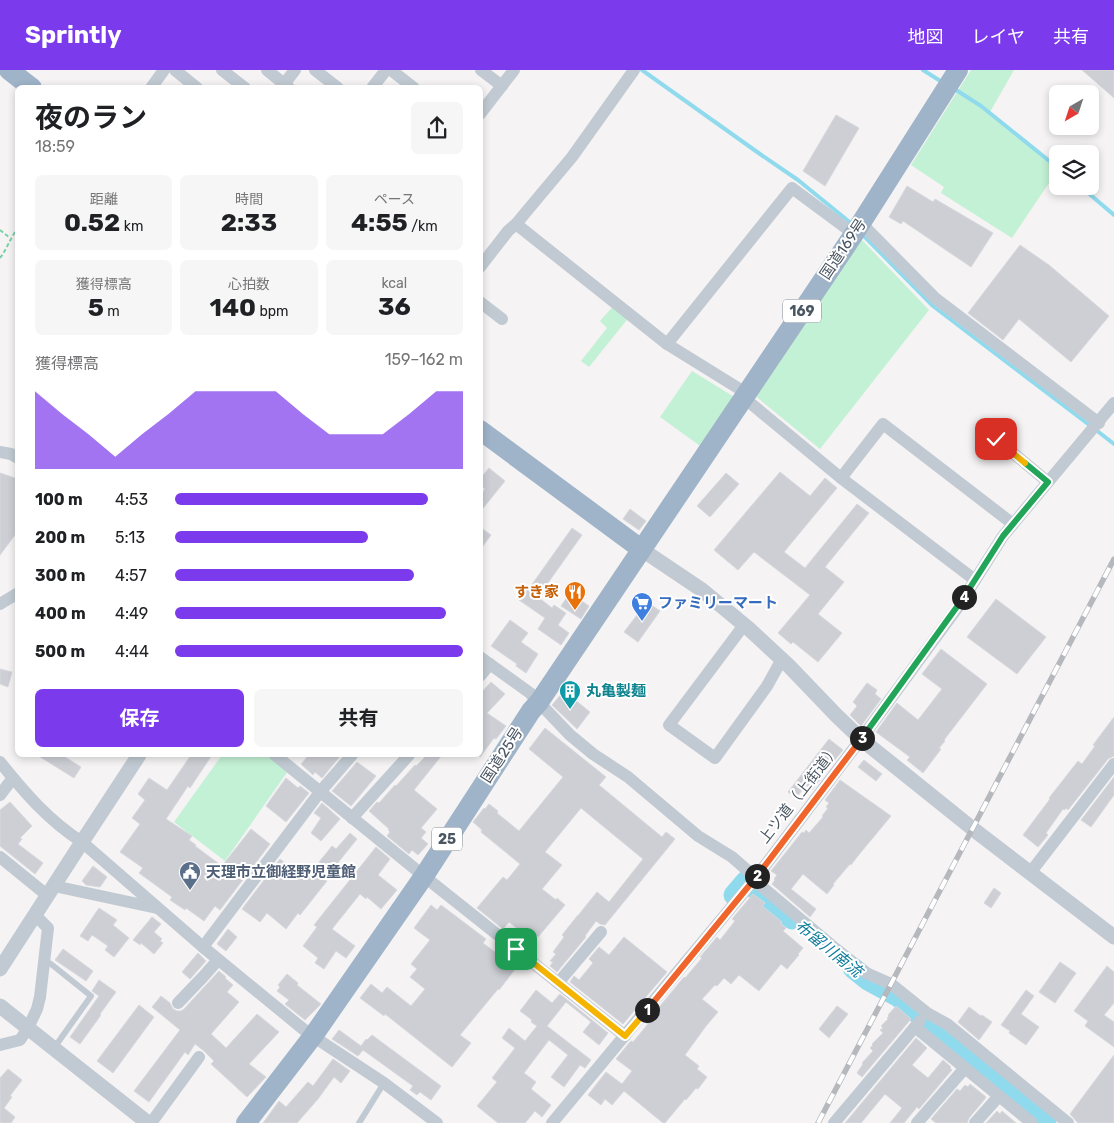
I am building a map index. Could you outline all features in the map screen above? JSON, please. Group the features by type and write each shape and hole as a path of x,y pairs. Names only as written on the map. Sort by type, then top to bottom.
{"highway":[{"path":"9,70 28,85"},
{"name":"国道169号","path":"641,549 857,228 958,70"},
{"path":"483,432 641,549"},
{"name":"国道25号","path":"246,1123 313,1036 424,876 531,711 539,702 641,549"}],"street":[{"path":"153,85 164,70"},
{"path":"175,70 193,85"},
{"path":"222,70 241,85"},
{"path":"267,70 284,85"},
{"path":"286,85 295,70"},
{"path":"315,70 334,85"},
{"path":"481,70 502,86"},
{"path":"483,110 514,70"},
{"path":"483,263 572,157 634,70"},
{"path":"374,85 384,71 409,85"},
{"path":"666,344 792,188 857,228 936,298 1099,422"},
{"path":"516,224 666,344 745,395 841,478 975,580"},
{"path":"483,304 502,319"},
{"name":"上ツ道（上街道）","path":"552,1123 754,878 861,740 958,607 1003,536 1114,404"},
{"path":"841,478 882,424 1014,524"},
{"path":"996,439 1048,482"},
{"path":"0,452 15,456"},
{"path":"641,549 702,590 744,625 782,660 861,740 1114,937"},
{"path":"0,604 15,595"},
{"path":"744,625 669,725 715,758 782,660"},
{"path":"485,660 530,693 570,735 593,754 628,777 698,836 732,857 866,973 891,984 926,1013 947,1024 1068,1123"},
{"path":"0,969 138,757"},
{"path":"277,757 625,1036"},
{"path":"203,947 320,792 350,757"},
{"path":"352,818 407,757"},
{"path":"0,762 29,797 60,826 82,842 218,960 313,1036 384,1083 437,1123"},
{"path":"1030,873 1114,764"},
{"path":"0,796 13,778"},
{"path":"0,857 51,891 159,909"},
{"path":"0,1045 20,1040 37,1009 48,928 36,915"},
{"path":"558,983 600,932"},
{"path":"178,1003 218,960"},
{"path":"0,1006 149,1123 199,1057"},
{"path":"834,1123 926,1013"},
{"path":"915,1027 1032,1123"},
{"path":"917,1123 964,1068"},
{"path":"975,1123 999,1096"}],"lane":[{"path":"44,961 51,964 90,996 54,1048"},
{"path":"359,1123 384,1083"}],"path":[{"path":"0,230 10,238"},
{"path":"0,258 15,232"}],"green space":[{"path":"971,70 1014,70 990,112 1049,161 1049,183 1012,238 941,193 944,187 911,165"},
{"path":"860,238 929,310 820,449 753,394"},
{"path":"615,304 630,316 589,367 581,361 607,328 600,321"},
{"path":"692,371 736,398 703,448 660,417"},
{"path":"221,757 270,757 288,771 225,861 174,822"}],"building":[{"path":"1082,70 1114,70 1114,98"},
{"path":"836,115 859,128 825,186 803,171"},
{"path":"907,186 933,202 935,199 993,233 971,267 903,221 901,224 889,217"},
{"path":"1020,245 1049,265 1109,316 1071,362 1019,319 1003,340 968,313"},
{"path":"489,468 505,481 483,508 483,492 485,489 483,487 483,475"},
{"path":"780,472 810,496 825,478 837,488 784,552 805,568 857,504 869,513 825,567 844,582 818,614 842,633 818,662 793,642 791,644 778,633 810,595 754,552 738,570 714,550"},
{"path":"0,473 15,478 15,535 0,555"},
{"path":"726,473 739,484 710,517 697,506"},
{"path":"630,509 646,521 639,530 623,519"},
{"path":"572,528 582,535 538,597 552,608 554,605 566,613 558,625 569,633 561,645 538,629 545,618 519,600"},
{"path":"483,529 491,535 483,546"},
{"path":"570,593 589,606 581,619 561,606"},
{"path":"996,599 1046,637 1017,674 967,637"},
{"name":"ファミリーマート","path":"647,602 660,611 638,642 624,632"},
{"path":"510,620 528,633 521,642 538,654 526,673 516,666 517,664 491,646"},
{"path":"941,649 987,684 944,740 939,748 941,749 923,773 907,760 910,757 876,732 897,703 918,720 942,689 922,674"},
{"path":"0,669 12,672 8,687 0,684"},
{"path":"491,682 505,694 487,713 506,726 483,753 483,691"},
{"path":"867,683 877,690 875,694 881,699 861,726 850,715 857,706 853,702"},
{"name":"丸亀製麺","path":"564,691 590,712 577,729 552,705"},
{"path":"1114,717 1114,756 1108,759 1068,810 1066,808 1065,810 1063,809 1046,833 1048,835 1038,847 1023,835 1078,761 1082,764 1095,746 1093,745"},
{"path":"545,728 606,777 599,785 662,837 666,832 675,839 605,925 596,921 586,937 557,972 550,966 553,962 550,961 556,954 553,952 564,937 562,935 597,892 609,902 643,859 581,808 545,852 562,865 542,889 565,905 538,937 536,935 532,940 509,922 503,929 477,908 503,877 507,880 520,864 481,832 482,830 473,822 489,804 519,831 563,777 529,749"},
{"path":"829,739 843,750 833,762 829,759 816,775 821,778 812,790 806,785 796,798 788,792"},
{"path":"40,757 65,757 81,767 74,778"},
{"path":"190,757 211,757 166,819 192,836 189,840 195,846 222,866 251,829 270,844 220,910 215,906 204,921 186,908 185,910 170,900 172,897 139,873 143,868 120,852 140,824 132,818 145,800 138,794 149,778 167,790"},
{"path":"307,757 339,757 322,778 315,772 313,775 301,764"},
{"path":"425,757 440,757 414,790 437,809 421,828 426,832 421,838 428,844 418,855 412,850 409,854 387,836 390,832 389,829 369,811"},
{"path":"864,760 882,774 876,781 858,767"},
{"path":"357,762 376,776 351,806 332,791"},
{"path":"1114,777 1114,795 1091,827 1081,820"},
{"path":"286,778 298,788 300,786 309,793 286,822 266,806"},
{"path":"840,780 891,816 833,884 827,894 803,874 791,889 816,909 810,917 772,884 777,875 771,871 802,832 804,833 806,830 809,833 823,817 829,803 825,800"},
{"path":"10,802 32,826 20,838 22,839 18,844 43,863 35,874 0,846 0,810"},
{"path":"322,803 340,819 321,841 311,833 321,818 314,813"},
{"path":"350,833 357,839 324,880 327,881 300,915 298,913 286,929 267,913 260,922 242,909 280,859 307,880 332,846 336,849"},
{"path":"376,847 390,859 378,875 397,890 381,909 367,897 366,899 360,894 332,929 355,946 346,958 336,951 324,969 315,963 318,958 303,946 317,927 314,925"},
{"path":"93,866 107,877 100,887 86,885 82,881"},
{"path":"994,888 1001,893 991,908 984,903"},
{"path":"753,894 765,903 762,906 782,922 780,923 786,928 783,931 803,948 787,969 781,964 759,991 739,975 731,984 724,978 702,999 718,1012 685,1055 699,1066 697,1069 707,1077 698,1089 696,1088 685,1099 665,1123 624,1091 612,1105 605,1099 601,1105 588,1095 606,1072 622,1084 632,1071 616,1059 648,1024 646,1023 702,958 700,957 717,937 720,940 735,921 732,919"},
{"path":"431,905 437,910 441,905 486,939 483,943 516,968 460,1035 471,1043 452,1067 385,1014 384,1016 360,998 371,984 382,993 387,987 411,1006 425,989 410,977 417,969 411,964 430,940 414,928"},
{"path":"99,908 117,920 113,925 129,938 114,957 105,950 108,946 92,935 88,941 80,936"},
{"path":"152,917 161,924 154,932 162,939 160,941 163,943 154,954 141,943 140,945 133,940"},
{"path":"228,929 237,937 226,951 217,944"},
{"path":"624,937 667,972 623,1024 570,982 574,976 579,980 593,963 589,959 599,947 609,955"},
{"path":"63,949 93,971 86,981 55,960"},
{"path":"198,953 206,961 190,979 182,972"},
{"path":"1060,962 1076,973 1055,1003 1039,992"},
{"path":"1107,966 1114,972 1114,1003 1104,1015 1114,1022 1114,1047 1085,1026 1088,1021 1074,1011"},
{"path":"219,971 233,985 227,992 239,1002 211,1034 226,1048 257,1014 279,1032 249,1064 266,1077 247,1097 211,1064 214,1061 195,1044 188,1055 185,1052 149,1102 134,1091 180,1030 152,1007 161,996 170,1003 173,1009 181,1011"},
{"path":"287,974 298,983 297,985 321,1004 305,1020 285,1004 289,1000 277,991 280,987 278,985"},
{"path":"99,980 116,992 80,1044 70,1037 99,996 92,991"},
{"path":"536,990 552,1003 560,994 608,1033 599,1045 583,1032 591,1022 566,1002 547,1026 591,1060 585,1068 580,1065 564,1087 551,1077 568,1055 549,1040 524,1073 536,1082 531,1089 551,1105 542,1117 535,1111 525,1123 498,1123 477,1106 497,1082 492,1078 515,1048 502,1038 509,1028 525,1041 537,1026 520,1011"},
{"path":"1026,990 1034,996 1021,1014 1039,1027 1026,1045 1001,1025"},
{"path":"139,1005 154,1017 113,1073 97,1061"},
{"path":"837,1006 848,1014 829,1038 819,1029"},
{"path":"896,1006 911,1019 862,1077 857,1073 862,1063 873,1051 870,1048 872,1044 883,1033 880,1030 883,1028 881,1026"},
{"path":"969,1007 992,1022 979,1040 958,1022"},
{"path":"339,1030 361,1046 372,1035 441,1086 431,1100 420,1092 417,1095 410,1090 413,1086 363,1050 358,1056 332,1039"},
{"path":"916,1038 927,1048 912,1065 928,1078 943,1060 952,1070 919,1109 917,1107 904,1123 890,1123 902,1108 885,1094 861,1123 845,1123"},
{"path":"1114,1055 1114,1123 1078,1123 1070,1114"},
{"path":"333,1059 350,1071 341,1083 334,1077 297,1123 263,1123 279,1101 286,1107 308,1082 313,1086"},
{"path":"8,1069 22,1080 4,1108 15,1117 11,1123 0,1123 0,1078"},
{"path":"970,1084 986,1097 967,1123 936,1123 931,1119 957,1089 960,1091 965,1085 968,1087"},
{"path":"997,1111 1000,1114 1002,1111 1016,1123 986,1123"}],"waterway":[{"path":"642,70 798,180 852,224"},
{"path":"923,70 942,82"},
{"path":"953,88 981,106 1049,161"},
{"path":"1091,195 1114,215"},
{"path":"861,233 933,306 1092,427"},
{"path":"1096,430 1114,444"},
{"name":"布留川南流","path":"734,895 746,881 792,919"},
{"name":"布留川南流","path":"853,968 868,980 899,997 958,1050 1046,1123"}],"railway":[{"path":"818,1123 1114,559"}],"place":[{"name":"すき家","path":"575,611"},
{"name":"ファミリーマート","path":"642,622"},
{"name":"丸亀製麺","path":"570,710"},
{"name":"天理市立御経野児童館","path":"190,891"}],"route":[{"path":"516,949 625,1036 754,880 861,740 958,607 1003,536 1048,482 996,439"}]}
